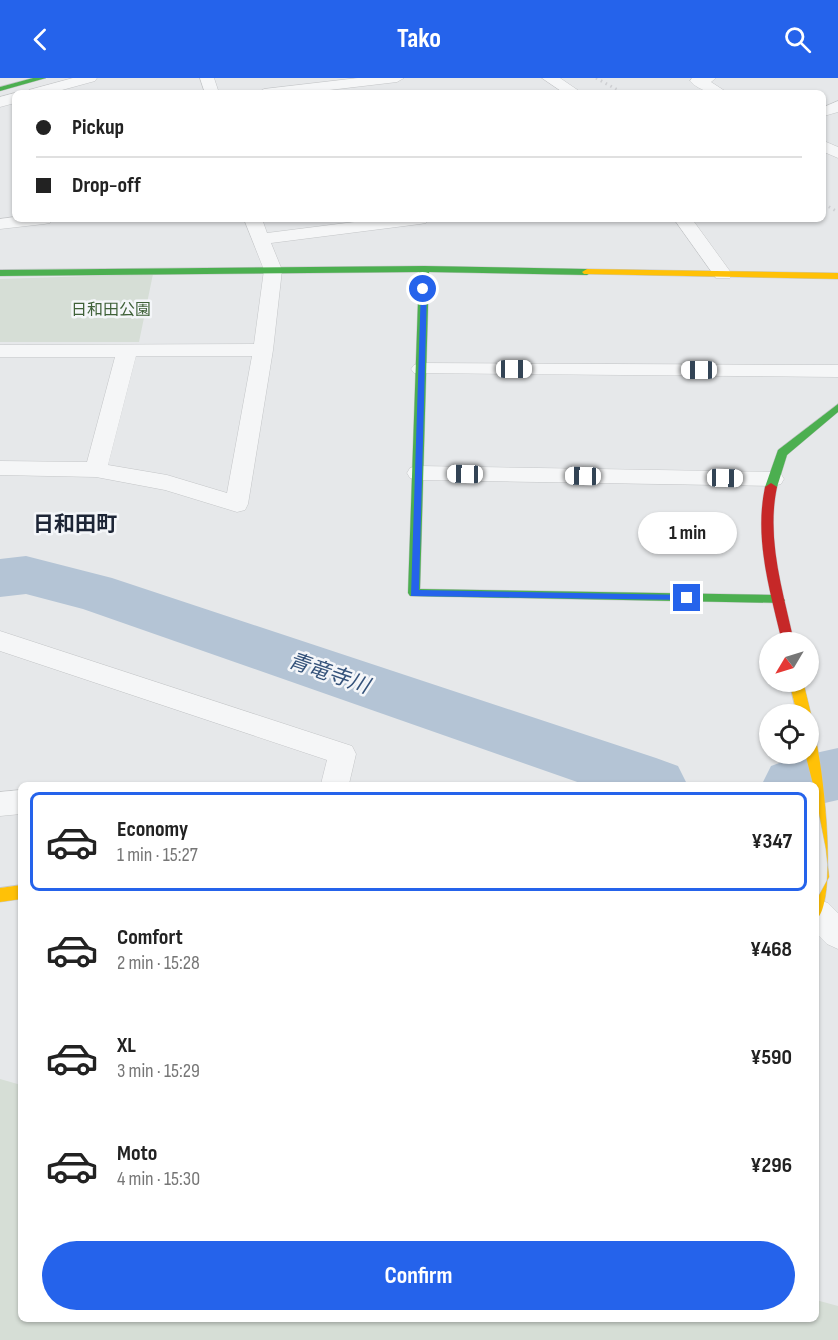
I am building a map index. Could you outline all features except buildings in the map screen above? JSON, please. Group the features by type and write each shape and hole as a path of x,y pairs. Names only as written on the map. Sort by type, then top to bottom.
{"street":[{"path":"0,89 42,78"},
{"path":"45,90 89,78"},
{"path":"291,90 397,78"},
{"path":"549,78 571,90"},
{"path":"709,78 697,81 715,90"},
{"path":"0,224 18,222"},
{"path":"0,468 96,470 167,483 237,504 273,270 255,222"},
{"path":"260,239 396,222"},
{"path":"685,222 723,274"},
{"path":"424,269 414,593 778,600"},
{"path":"0,273 424,269 838,276"},
{"path":"0,351 262,350"},
{"path":"96,470 127,351"},
{"path":"421,369 838,370"},
{"path":"786,632 768,550 768,496 782,453 838,407"},
{"path":"418,474 773,479"},
{"path":"0,641 342,754 335,782"},
{"path":"814,764 818,782"},
{"path":"819,785 835,848 837,876 828,896 824,920"},
{"path":"0,804 18,802"},
{"path":"0,895 18,892"}],"green space":[{"name":"日和田公園","path":"153,274 139,342 0,342 0,279"},
{"path":"0,1079 18,1084 18,1322 819,1322 819,1301 838,1306 838,1340 0,1340"}],"waterway":[{"name":"青竜寺川","path":"0,578 26,575 93,592 650,782"},
{"name":"青竜寺川","path":"802,782 838,774"}],"railway":[{"path":"596,78 618,90"},
{"path":"826,205 838,212"}],"traffic: fast":[{"path":"0,89 42,78"},
{"path":"424,269 414,593 779,600"},
{"path":"0,273 424,269 587,272"},
{"path":"771,487 782,453 838,407"}],"traffic: slow":[{"path":"587,272 838,276"},
{"path":"799,692 802,704"},
{"path":"815,764 830,829 837,877 819,909"},
{"path":"0,895 18,892"}],"traffic: jam":[{"path":"771,487 767,504 768,544 786,632"}],"district":[{"name":"日和田町","path":"75,524"}],"route":[{"path":"423,289 414,593 687,598"}]}
